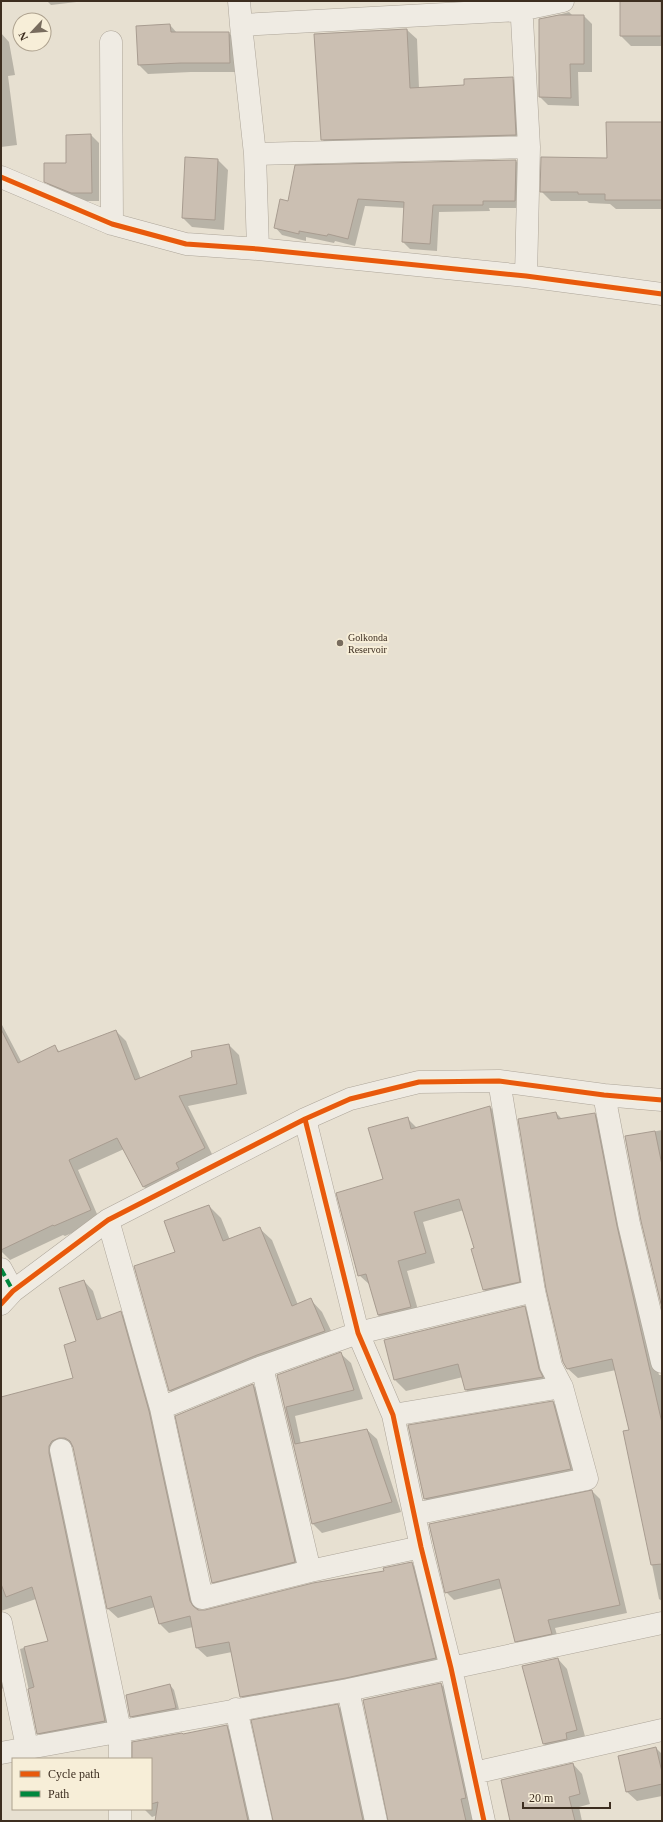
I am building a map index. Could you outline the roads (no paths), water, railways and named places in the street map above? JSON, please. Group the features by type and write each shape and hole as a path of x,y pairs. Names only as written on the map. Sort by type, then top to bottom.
{"street":[{"path":"239,1 255,154 258,249"},
{"path":"241,24 520,6 563,1"},
{"path":"520,6 529,147 526,276"},
{"path":"111,42 112,224"},
{"path":"255,154 529,147"},
{"path":"1,177 112,224 186,244 258,249 526,276 662,294"},
{"path":"414,1514 587,1479 562,1387 551,1366 534,1291 499,1081"},
{"path":"1,1270 7,1297 108,1220 305,1119 350,1099 419,1082 499,1081 604,1095 662,1100"},
{"path":"604,1095 629,1224 662,1362"},
{"path":"305,1119 358,1333 393,1415 421,1548 451,1668 484,1821"},
{"path":"108,1220 161,1408 202,1598 310,1571 421,1548"},
{"path":"161,1408 262,1367 358,1333 534,1291"},
{"path":"262,1367 310,1571"},
{"path":"393,1415 562,1387"},
{"path":"60,1450 120,1730 120,1758"},
{"path":"1,1753 120,1730 348,1690 662,1622"},
{"path":"1,1623 27,1747"},
{"path":"348,1690 376,1821"},
{"path":"236,1709 261,1821"},
{"path":"474,1773 662,1730"},
{"path":"120,1810 120,1821"}],"place":[{"name":"Golkonda Reservoir","path":"340,643"}]}
